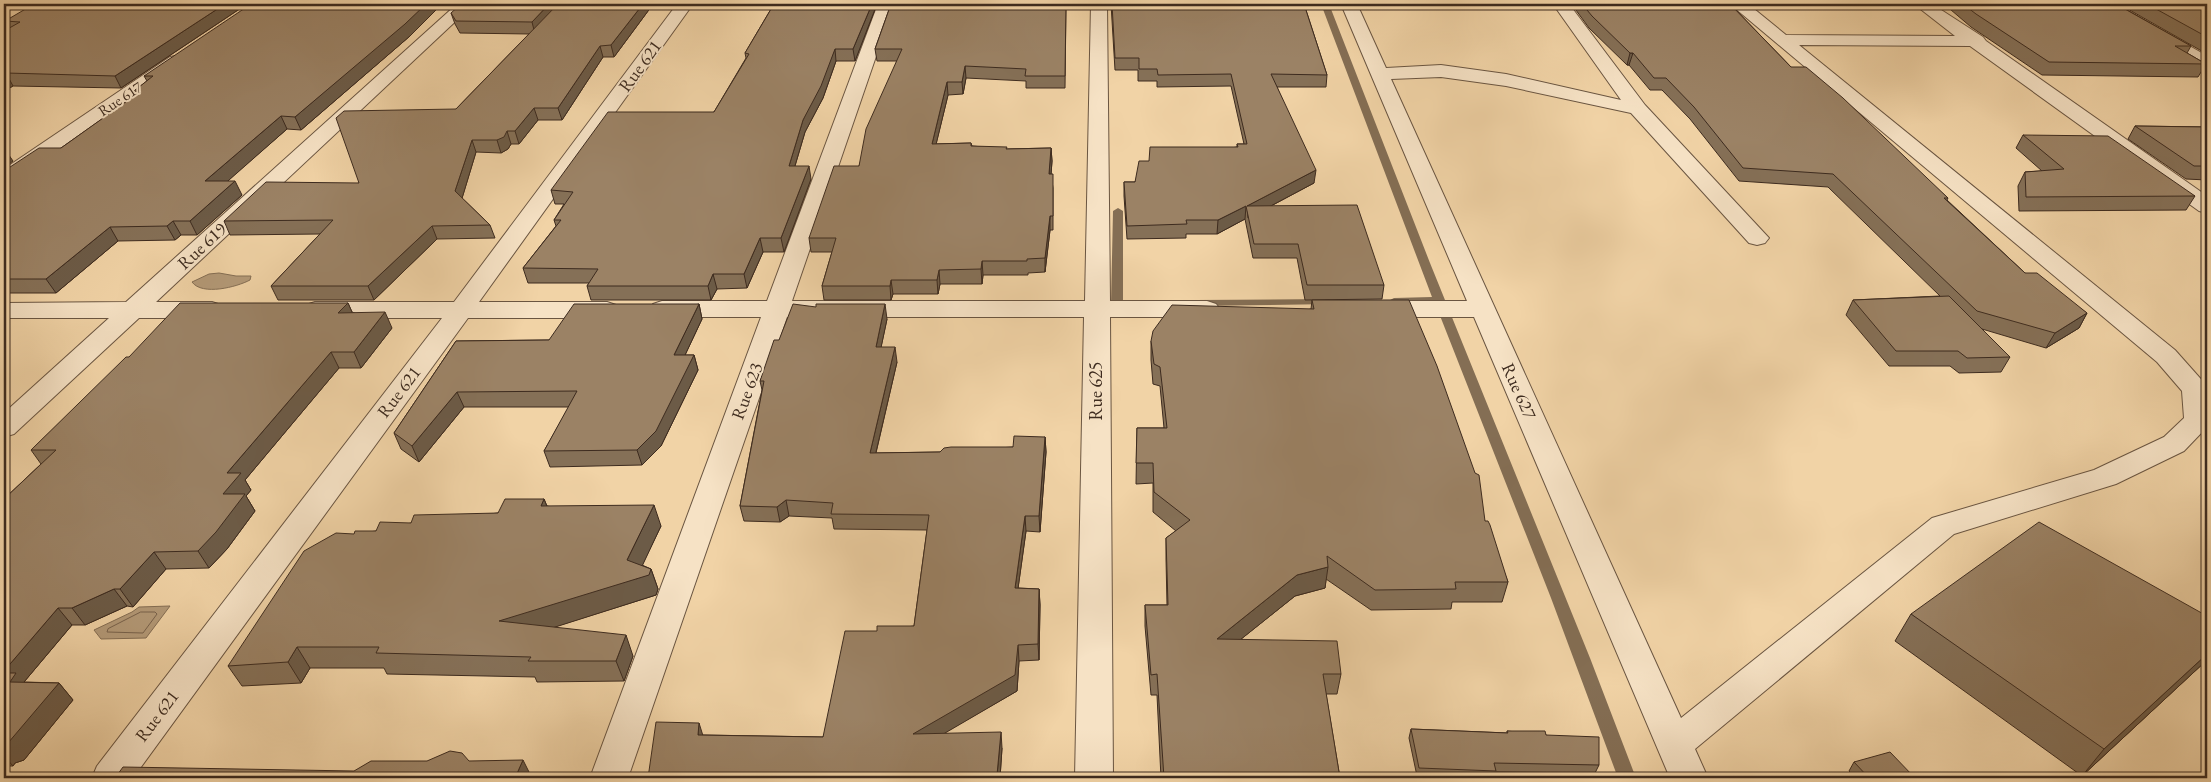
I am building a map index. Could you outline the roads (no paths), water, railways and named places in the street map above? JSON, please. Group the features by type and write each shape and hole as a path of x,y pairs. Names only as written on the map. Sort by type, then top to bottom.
{"street":[{"name":"Rue 619","path":"4,428 466,4"},
{"name":"Rue 621","path":"111,778 461,310 685,4"},
{"name":"Rue 623","path":"609,778 886,4"},
{"name":"Rue 625","path":"1094,778 1100,4"},
{"name":"Rue 627","path":"1349,4 1689,778"},
{"path":"1561,4 1638,109 1757,238"},
{"path":"1674,745 1943,526 2106,477 2174,444 2198,420 2196,390 2166,356 1738,4"},
{"path":"1922,4 2207,206"},
{"path":"2104,4 2207,63"},
{"path":"1782,40 1976,41"},
{"name":"Rue 617","path":"4,178 189,53"},
{"path":"1380,74 1441,72 1506,80 1638,109"},
{"path":"292,310 1226,309"},
{"path":"1354,309 1483,309"},
{"path":"4,310 232,310"}],"water":[{"path":"209,274 251,276 250,280 244,283 220,289 203,289 192,282"},
{"path":"170,606 146,638 101,639 94,630 139,607"}],"waterway":[{"path":"1325,4 1439,300"},
{"path":"2188,63 2207,74"},
{"path":"1118,211 1117,304 1129,304"},
{"path":"1394,301 1439,300"},
{"path":"1439,300 1558,598 1627,778"},
{"path":"1196,303 1329,302"}]}
